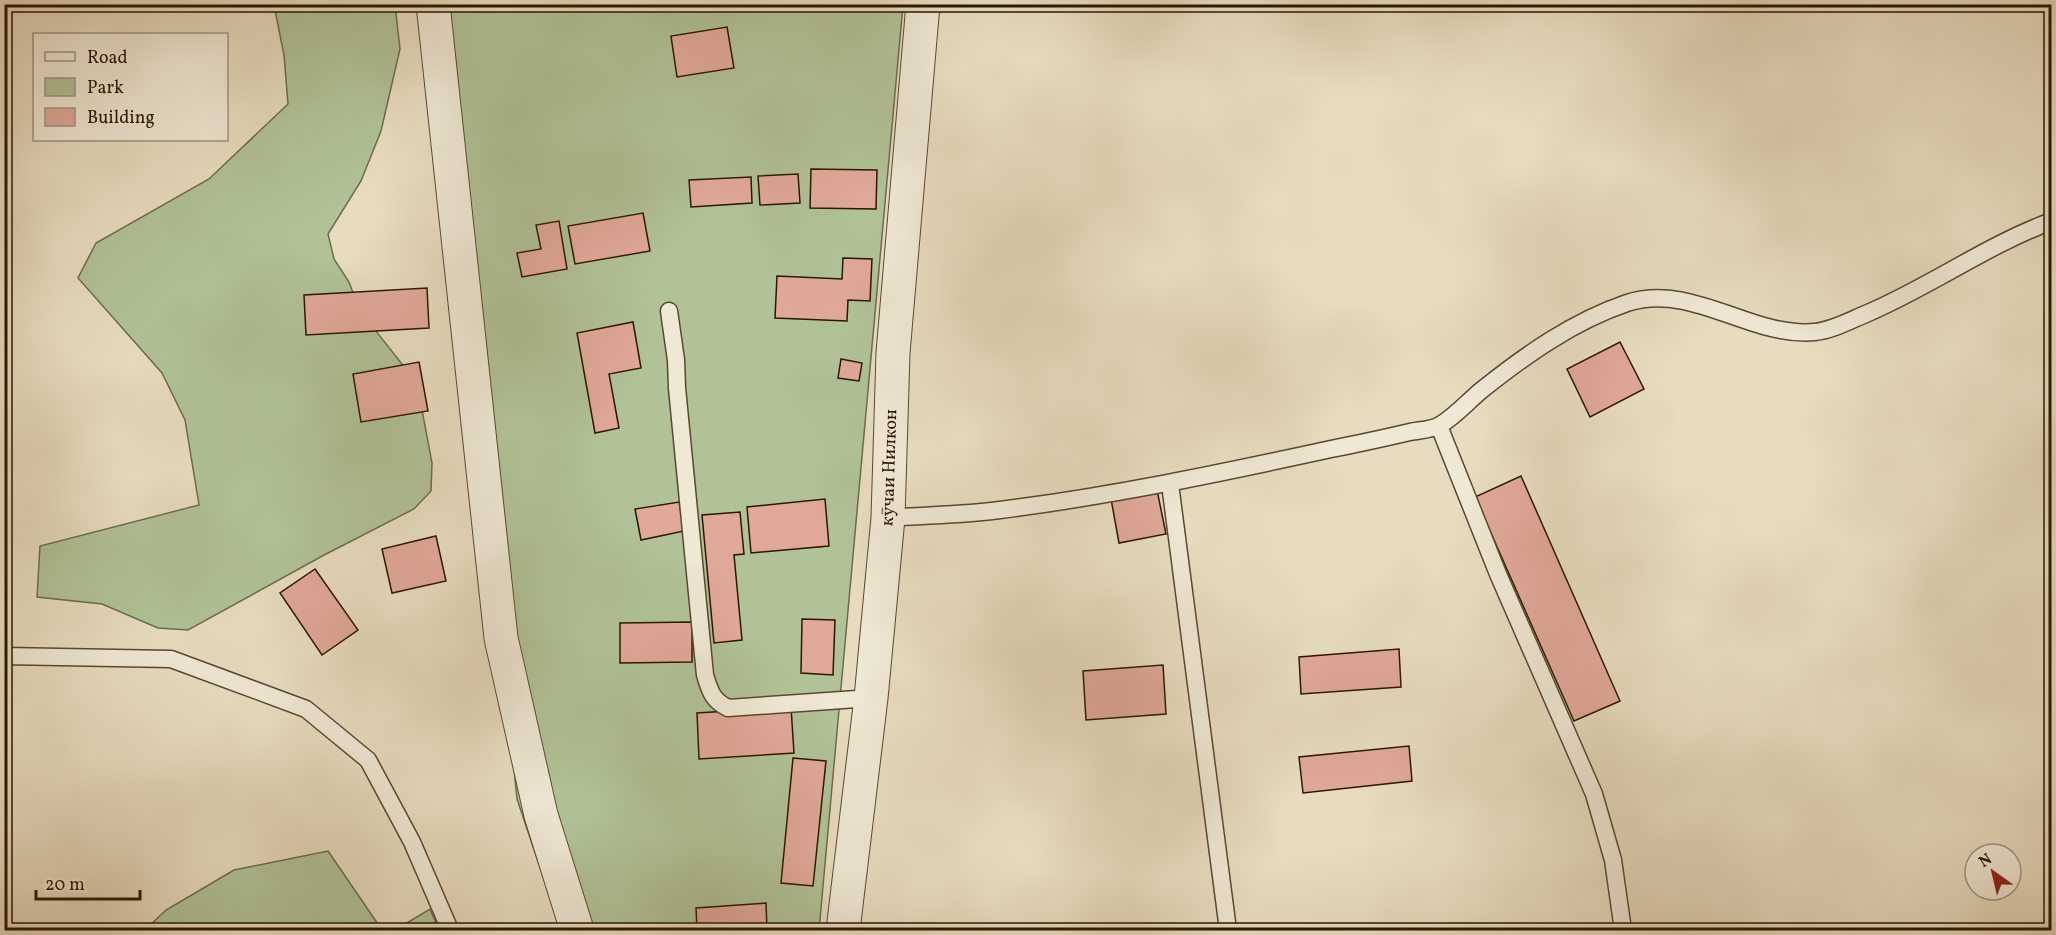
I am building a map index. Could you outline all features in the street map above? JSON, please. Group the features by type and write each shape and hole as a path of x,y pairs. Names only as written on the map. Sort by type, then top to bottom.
{"street":[{"path":"433,4 501,638 541,815 577,930"},
{"name":"кӯчаи Нилкон","path":"843,930 871,698 888,518 893,353 923,4"}],"lane":[{"path":"888,518 997,510 1170,484 1439,426 1483,389 1551,340 1596,315 1653,297 1679,299 1774,329 1818,332 1904,298 2052,220"},
{"path":"669,310 676,360 705,675 711,693 718,703 728,708 871,698"},
{"path":"1439,426 1498,574 1594,794 1613,860 1623,930"},
{"path":"1170,484 1228,930"},
{"path":"4,656 171,659 306,709 368,760 412,842 446,929"}],"green space":[{"path":"274,5 395,5 400,49 381,131 361,181 328,234 334,259 349,282 360,311 417,383 432,463 431,491 414,509 326,554 188,630 158,628 102,604 37,597 40,546 199,505 185,420 162,373 78,278 96,243 209,179 288,104 284,55"},
{"path":"448,5 903,5 819,930 561,930 517,799 501,638"},
{"path":"328,851 382,930 145,930 166,910 234,870"},
{"path":"430,909 439,930 395,930"}],"building":[{"path":"727,27 734,68 677,77 671,36"},
{"path":"811,169 877,170 876,209 810,208"},
{"path":"798,174 800,203 760,205 758,176"},
{"path":"751,177 752,203 691,207 689,180"},
{"path":"643,213 650,251 575,264 568,226"},
{"path":"559,221 567,269 522,277 517,253 541,249 536,225"},
{"path":"843,258 872,259 870,301 848,300 847,321 775,318 777,276 842,279"},
{"path":"427,288 429,328 306,335 304,295"},
{"path":"633,322 641,368 609,374 619,428 595,433 577,333"},
{"path":"1620,342 1644,389 1590,417 1567,369"},
{"path":"841,359 862,363 859,381 838,378"},
{"path":"419,362 428,411 361,422 353,374"},
{"path":"1521,476 1620,701 1574,721 1475,497"},
{"path":"1157,490 1166,534 1119,543 1111,499"},
{"path":"825,499 829,546 751,553 747,507"},
{"path":"679,502 684,531 641,540 635,509"},
{"path":"740,512 744,554 734,555 742,640 714,643 702,515"},
{"path":"436,536 446,581 392,593 382,549"},
{"path":"315,569 358,630 322,655 280,593"},
{"path":"802,619 835,620 833,675 801,673"},
{"path":"692,622 692,662 620,663 620,623"},
{"path":"1399,649 1401,687 1301,694 1299,657"},
{"path":"1163,665 1166,714 1086,720 1083,671"},
{"path":"791,707 794,753 699,759 697,713"},
{"path":"1409,746 1412,781 1303,793 1299,757"},
{"path":"793,758 826,761 813,886 781,883"},
{"path":"766,903 767,930 697,930 696,908"}]}
